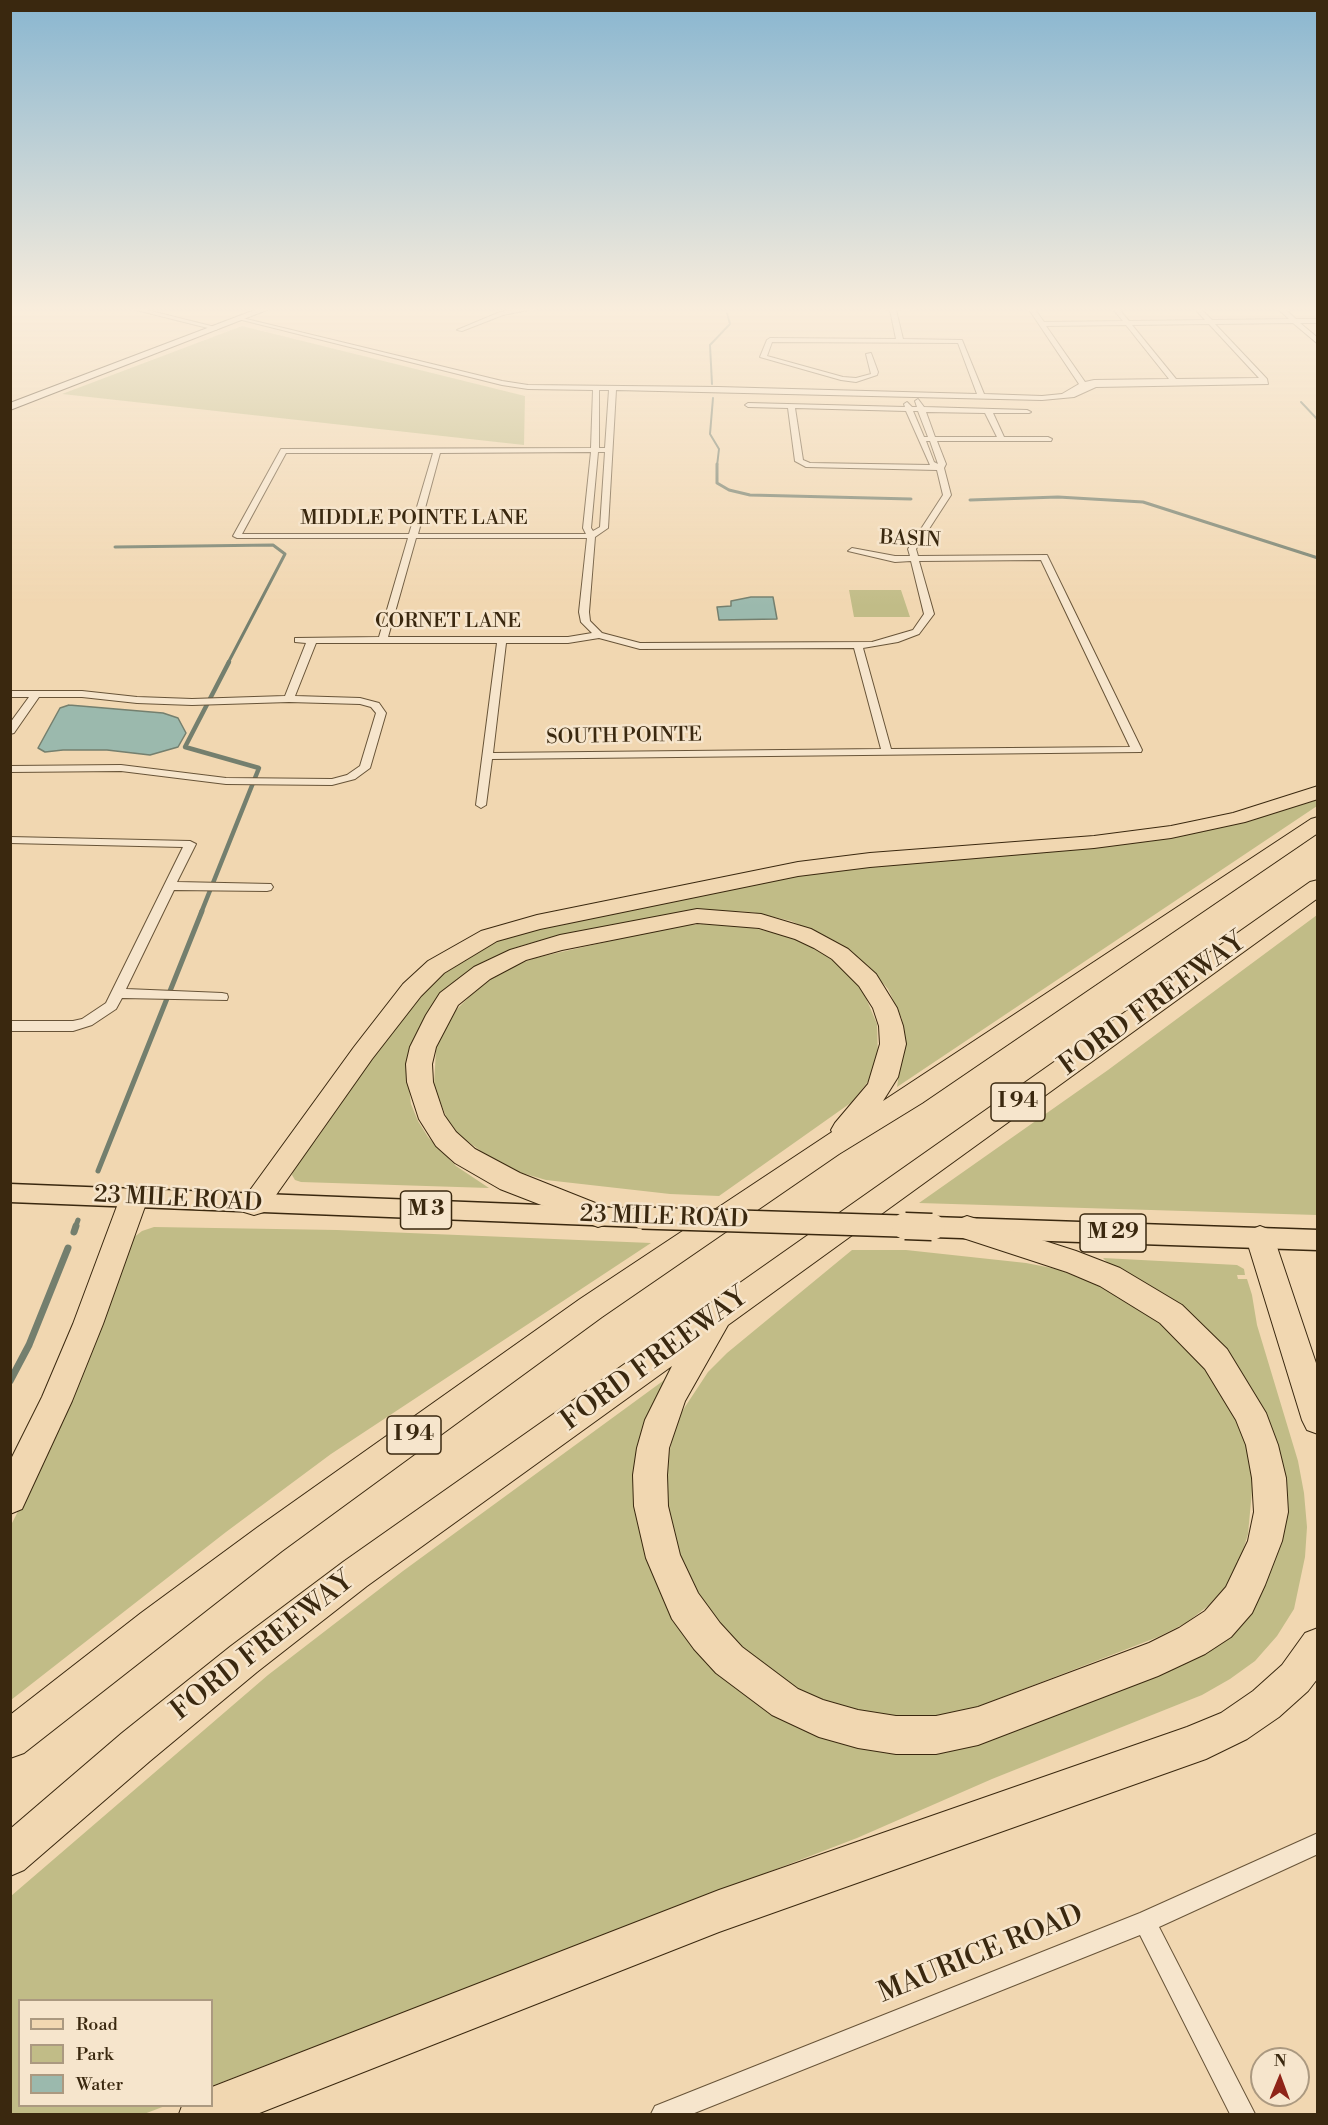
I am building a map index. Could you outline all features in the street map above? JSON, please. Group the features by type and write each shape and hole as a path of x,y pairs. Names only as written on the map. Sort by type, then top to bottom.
{"highway":[{"path":"254,1204 363,1053 412,990 436,967 489,936 537,922 798,869 870,860 1094,842 1171,832 1238,818 1317,792"},
{"name":"I 94","path":"10,1739 279,1532 591,1308 829,1147 913,1096 1317,823"},
{"name":"FORD FREEWAY","path":"10,1856 136,1747 355,1574 1317,887"},
{"path":"598,1216 510,1182 465,1156 446,1139 432,1119 420,1082 419,1064 425,1040 449,999 482,973 499,963 538,948 679,919 718,916 761,921 783,927 803,934 840,954 868,980 877,993 891,1026 892,1044 890,1061 878,1090 829,1147"},
{"path":"10,1498 56,1401 88,1324 134,1198"},
{"path":"718,1316 673,1393 661,1420 652,1457 651,1506 656,1533 672,1581 685,1606 706,1636 729,1660 785,1702 819,1718 858,1729 896,1735 936,1735 978,1726 1158,1658 1192,1641 1218,1623 1239,1600 1253,1573 1266,1541 1270,1512 1269,1478 1262,1445 1250,1413 1216,1359 1194,1335 1171,1314 1110,1277 1076,1263 967,1228"},
{"path":"1260,1238 1317,1420"},
{"path":"201,2115 719,1911 1192,1745 1234,1726 1266,1704 1295,1678 1317,1646"}],"main road":[{"name":"23 MILE ROAD","path":"10,1193 642,1218 1317,1240"}],"street":[{"path":"596,407 595,450 588,528 591,536 584,612 586,622 599,635 640,646 858,645 895,640 916,632 929,614 912,549 947,495 940,468 942,464 920,409"},
{"path":"591,536 604,528 611,407"},
{"path":"791,407 799,461 809,465 940,468"},
{"path":"811,407 1027,412"},
{"path":"910,408 931,463 940,468"},
{"path":"988,411 1001,438"},
{"path":"922,439 1047,439"},
{"path":"383,640 411,535 437,451 608,450"},
{"name":"MIDDLE POINTE LANE","path":"437,451 284,451 237,536 591,536"},
{"name":"BASIN","path":"852,551 878,557 915,559 1044,558 1137,750 886,752"},
{"name":"CORNET LANE","path":"298,640 568,640 599,635"},
{"path":"289,699 312,640"},
{"path":"481,805 502,640"},
{"path":"858,645 886,752"},
{"path":"10,694 82,694 137,700 192,702 289,699 360,701 375,705 381,713 365,768 351,777 332,782 226,781 122,768 10,769"},
{"path":"10,731 36,694"},
{"name":"SOUTH POINTE","path":"486,756 886,752"},
{"path":"10,840 190,844 111,1006 87,1022 58,1028 10,1026"},
{"path":"171,886 267,887"},
{"path":"118,993 222,997"},
{"name":"MAURICE ROAD","path":"663,2115 1145,1922 1317,1843"},
{"path":"1145,1922 1244,2115"}],"green space":[{"path":"181,407 525,407 524,445"},
{"path":"849,590 901,590 910,617 854,617"},
{"path":"1317,800 1317,806 897,1087 904,1037 902,1019 888,989 867,965 841,944 791,921 752,912 692,910 538,941 514,948 478,965 429,1011 414,1038 407,1071 411,1104 428,1137 456,1166 489,1188 301,1182 295,1180 292,1175 293,1168 305,1150 316,1140 405,1010 435,978 500,939 519,932 767,880 835,869 1153,841 1242,823"},
{"path":"1317,915 1317,1215 919,1203 1108,1070"},
{"path":"702,924 745,926 788,936 823,953 840,966 863,991 877,1024 878,1057 874,1074 852,1102 719,1196 670,1194 546,1180 515,1171 493,1160 459,1135 447,1119 434,1086 436,1049 442,1030 453,1013 480,986 514,966 535,958 676,926"},
{"path":"154,1227 337,1230 651,1243 331,1454 226,1532 11,1700 11,1525 40,1468 133,1238 142,1231"},
{"path":"852,1250 906,1250 1026,1263 1057,1269 1110,1290 1161,1321 1201,1362 1230,1404 1249,1454 1253,1480 1248,1534 1240,1560 1227,1585 1208,1606 1186,1623 1158,1637 977,1707 936,1716 898,1716 861,1712 828,1702 800,1690 769,1671 742,1649 706,1609 681,1561 668,1513 666,1487 667,1462 673,1436 681,1413 708,1372 727,1353"},
{"path":"1103,1258 1237,1265 1244,1269 1245,1275 1237,1275 1238,1279 1247,1279 1252,1295 1257,1325 1298,1461 1307,1527 1305,1557 1294,1609 1277,1636 1255,1661 1202,1695 992,1779 857,1838 213,2086 213,1999 18,1999 18,2107 162,2107 144,2114 11,2114 11,1896 268,1675 403,1571 667,1378 646,1432 689,1631 899,1749 1242,1616 1267,1429"}],"water":[{"path":"751,597 773,597 777,619 719,620 717,607 731,606 731,601"},
{"path":"69,705 163,713 178,718 186,733 178,747 150,755 107,750 45,752 38,748 60,708"}],"waterway":[{"path":"712,407 710,434 719,449 717,466"},
{"path":"1306,407 1318,420"},
{"path":"717,466 717,483 729,490 750,495 911,499"},
{"path":"970,500 1058,497 1143,502 1318,558"},
{"path":"115,547 273,545 285,554 228,663"},
{"path":"201,913 259,768 185,747 229,662"},
{"path":"98,1171 202,911"},
{"path":"75,1228 78,1220"},
{"path":"74,1232 76,1226"},
{"path":"10,1381 29,1345 68,1248"}]}
